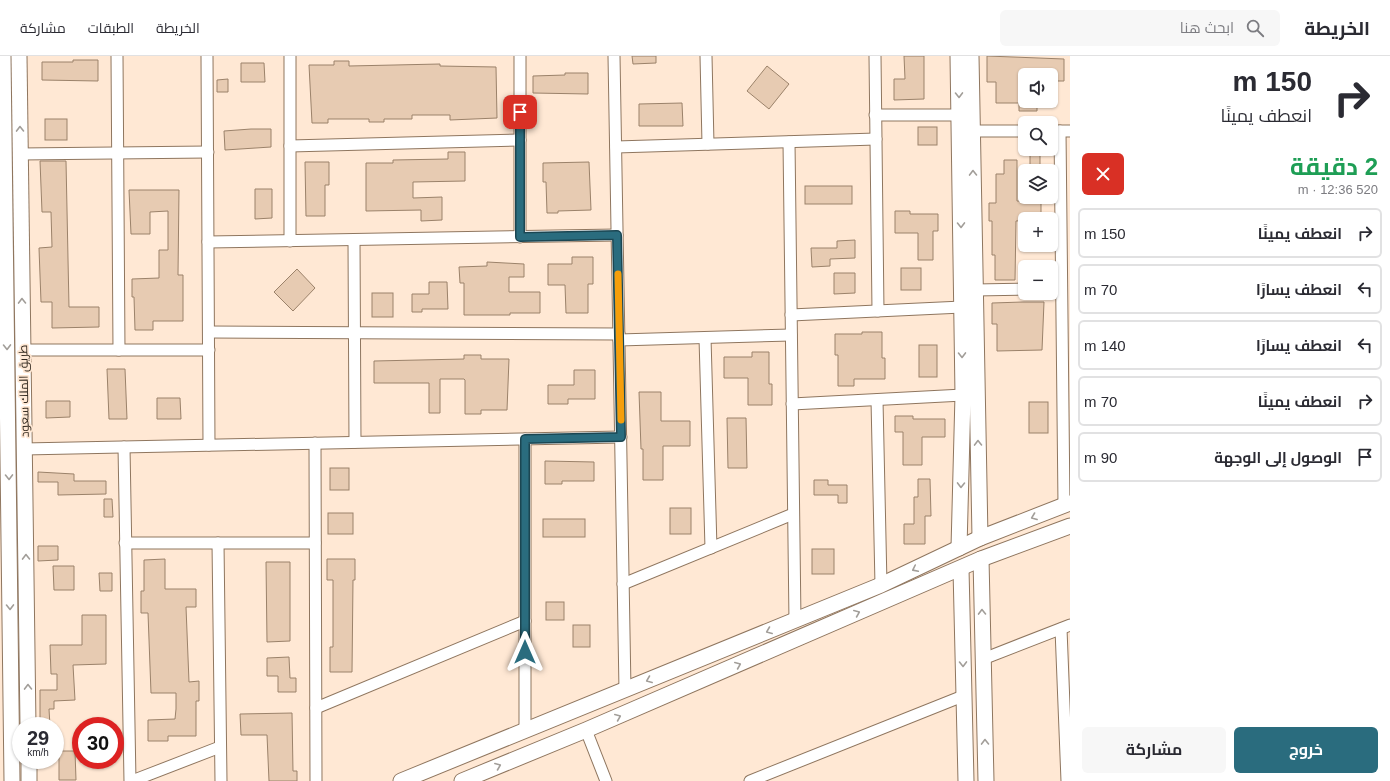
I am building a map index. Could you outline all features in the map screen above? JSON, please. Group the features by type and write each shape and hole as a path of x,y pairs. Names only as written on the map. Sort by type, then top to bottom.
{"street":[{"name":"طريق الملك سعود","path":"3,56 2,193 5,536 12,781"},
{"name":"طريق الملك سعود","path":"19,56 28,717"},
{"path":"117,56 119,350"},
{"path":"207,56 209,445"},
{"path":"290,56 290,240"},
{"path":"520,56 520,237"},
{"path":"614,56 625,690"},
{"path":"706,56 708,144"},
{"path":"875,56 878,311"},
{"path":"958,56 959,116 968,255 975,290 980,538"},
{"path":"959,548 963,395 962,307 968,255 972,131 971,56"},
{"path":"875,116 959,116"},
{"path":"972,131 1018,131"},
{"path":"1058,273 1065,218 1060,131"},
{"path":"616,147 876,139"},
{"path":"290,146 520,140"},
{"path":"788,142 795,621"},
{"path":"20,154 208,152"},
{"path":"2,193 21,192"},
{"path":"3,210 21,210"},
{"path":"208,242 617,235"},
{"path":"354,240 355,442"},
{"path":"975,290 1018,289"},
{"path":"401,781 882,585 980,538 1067,504 1066,409 1057,300"},
{"path":"791,315 962,307"},
{"path":"209,332 705,338 791,335"},
{"path":"705,338 711,548"},
{"path":"23,350 209,350"},
{"path":"792,404 963,395"},
{"path":"877,400 882,585"},
{"path":"24,449 621,437"},
{"path":"525,439 525,730"},
{"path":"315,443 316,781"},
{"path":"124,447 131,781 220,747"},
{"path":"624,584 793,514"},
{"path":"462,781 586,730 961,569 981,559 1070,526"},
{"path":"126,543 315,543"},
{"path":"218,543 220,781"},
{"path":"981,559 986,781"},
{"path":"961,569 966,781"},
{"path":"316,708 525,621"},
{"path":"983,659 1065,627 1067,781"},
{"path":"750,781 963,696"},
{"path":"586,730 606,781"},
{"path":"29,769 29,781"}],"building":[{"path":"632,56 656,56 656,63 633,64"},
{"path":"904,56 924,56 924,99 894,100 894,79 905,79"},
{"path":"987,56 1064,59 1064,81 1058,81 1058,68 1018,68 1018,103 996,103 996,82 987,82"},
{"path":"73,60 98,60 98,81 42,80 42,62 73,62"},
{"path":"334,61 349,61 349,66 440,64 440,66 496,67 497,118 450,120 450,115 412,115 412,119 384,119 384,122 369,122 369,119 328,119 328,123 312,123 309,65 334,65"},
{"path":"241,63 264,63 265,82 241,82"},
{"path":"767,66 789,84 769,109 747,91"},
{"path":"565,73 588,73 588,94 533,93 533,76 565,75"},
{"path":"228,79 228,92 217,92 217,80"},
{"path":"682,103 683,126 639,126 639,104"},
{"path":"1019,108 1037,108 1037,111 1019,111"},
{"path":"45,119 67,119 67,140 45,140"},
{"path":"918,127 937,127 937,145 918,145"},
{"path":"271,129 271,147 225,150 224,131"},
{"path":"448,152 465,152 465,181 413,182 413,198 442,197 442,220 421,221 421,210 366,211 366,163 393,163 393,160 448,159"},
{"path":"1030,156 1040,156 1040,164 1030,164"},
{"path":"1004,160 1017,160 1018,204 1041,204 1041,212 1018,212 1018,221 1016,221 1015,280 995,280 995,255 992,255 992,221 989,221 989,203 996,203 996,174 1004,174"},
{"path":"40,161 66,161 69,307 99,307 99,327 52,328 52,302 41,302 39,248 52,247 51,212 42,212"},
{"path":"305,162 329,162 329,185 325,185 325,216 306,216"},
{"path":"589,162 591,210 558,211 558,213 547,213 546,182 543,182 543,163"},
{"path":"805,186 852,186 852,204 805,204"},
{"path":"255,189 272,189 272,218 255,219"},
{"path":"129,190 179,190 178,275 183,275 183,321 153,321 153,330 135,330 132,279 159,278 159,250 168,250 168,211 150,212 150,234 131,234"},
{"path":"895,211 910,211 910,214 938,214 938,231 933,231 933,260 918,260 918,233 895,233"},
{"path":"855,240 855,258 830,259 830,266 812,267 811,248 837,248 837,241"},
{"path":"572,257 593,257 593,284 588,284 588,313 566,313 565,285 548,285 548,264 572,264"},
{"path":"487,262 524,264 524,277 509,277 509,292 540,292 540,313 510,313 510,315 464,315 464,283 460,283 459,267 487,266"},
{"path":"901,268 921,268 921,290 901,290"},
{"path":"297,269 315,288 293,311 274,292"},
{"path":"834,273 855,273 855,293 834,294"},
{"path":"429,282 447,282 448,309 422,309 422,312 412,312 412,294 429,294"},
{"path":"372,293 393,293 393,317 372,317"},
{"path":"1044,302 1042,350 997,351 997,324 992,324 992,303"},
{"path":"862,332 882,332 882,358 885,358 885,379 854,379 854,386 838,386 838,355 835,355 835,334 862,334"},
{"path":"919,345 937,345 937,377 919,377"},
{"path":"752,352 769,352 769,384 772,384 772,405 748,405 748,378 724,378 724,357 752,357"},
{"path":"464,355 481,355 481,359 509,359 507,410 481,410 481,414 465,414 464,379 440,379 440,413 429,413 429,383 374,383 374,361 464,359"},
{"path":"107,369 125,369 127,419 109,419"},
{"path":"574,370 595,370 595,399 568,399 568,404 548,404 548,385 574,385"},
{"path":"639,392 661,392 661,421 690,421 690,446 663,446 663,480 643,480 643,449 641,449"},
{"path":"157,398 180,398 181,419 157,419"},
{"path":"46,401 70,401 70,417 46,418"},
{"path":"1029,402 1048,402 1048,433 1029,433"},
{"path":"895,416 913,416 913,419 945,419 945,437 922,437 922,465 903,465 903,432 895,432"},
{"path":"727,418 746,418 747,468 728,468"},
{"path":"545,461 594,462 594,481 562,481 562,484 545,484"},
{"path":"330,468 349,468 349,490 330,490"},
{"path":"38,472 74,474 74,481 106,481 106,494 58,495 58,482 38,482"},
{"path":"918,479 930,479 931,516 925,516 925,544 904,544 904,524 914,524 914,497 918,497"},
{"path":"814,480 828,480 828,485 847,485 847,503 838,503 838,495 814,495"},
{"path":"104,499 112,499 113,517 104,517"},
{"path":"670,508 691,508 691,534 670,534"},
{"path":"328,513 353,513 353,534 328,534"},
{"path":"543,519 585,519 585,537 543,537"},
{"path":"38,546 58,546 58,560 38,561"},
{"path":"812,549 834,549 834,574 812,574"},
{"path":"165,559 165,589 196,589 196,607 186,607 189,682 199,681 199,701 196,701 196,736 168,736 168,741 148,741 148,720 175,719 176,709 176,693 151,693 148,613 141,613 141,591 144,591 144,560"},
{"path":"327,559 355,559 355,580 353,580 352,672 330,672 330,647 333,647 333,580 327,580"},
{"path":"266,562 290,562 290,641 267,642"},
{"path":"53,566 74,566 74,590 54,590"},
{"path":"99,573 112,573 112,591 100,591"},
{"path":"546,602 564,602 564,620 546,620"},
{"path":"82,615 106,615 106,664 73,665 75,700 54,701 54,709 49,709 49,717 40,717 40,690 57,690 57,674 51,674 50,645 82,645"},
{"path":"573,625 590,625 590,647 573,647"},
{"path":"289,657 290,678 296,678 296,692 278,692 278,676 267,676 267,658"},
{"path":"292,713 293,771 297,771 297,781 269,781 267,735 241,735 240,714"},
{"path":"64,751 72,751 72,769 76,769 76,780 59,780 59,769 64,769"}],"slow traffic":[{"path":"618,274 621,420"}],"route":[{"path":"520,112 520,237 617,235 621,437 525,439 525,652"}]}
